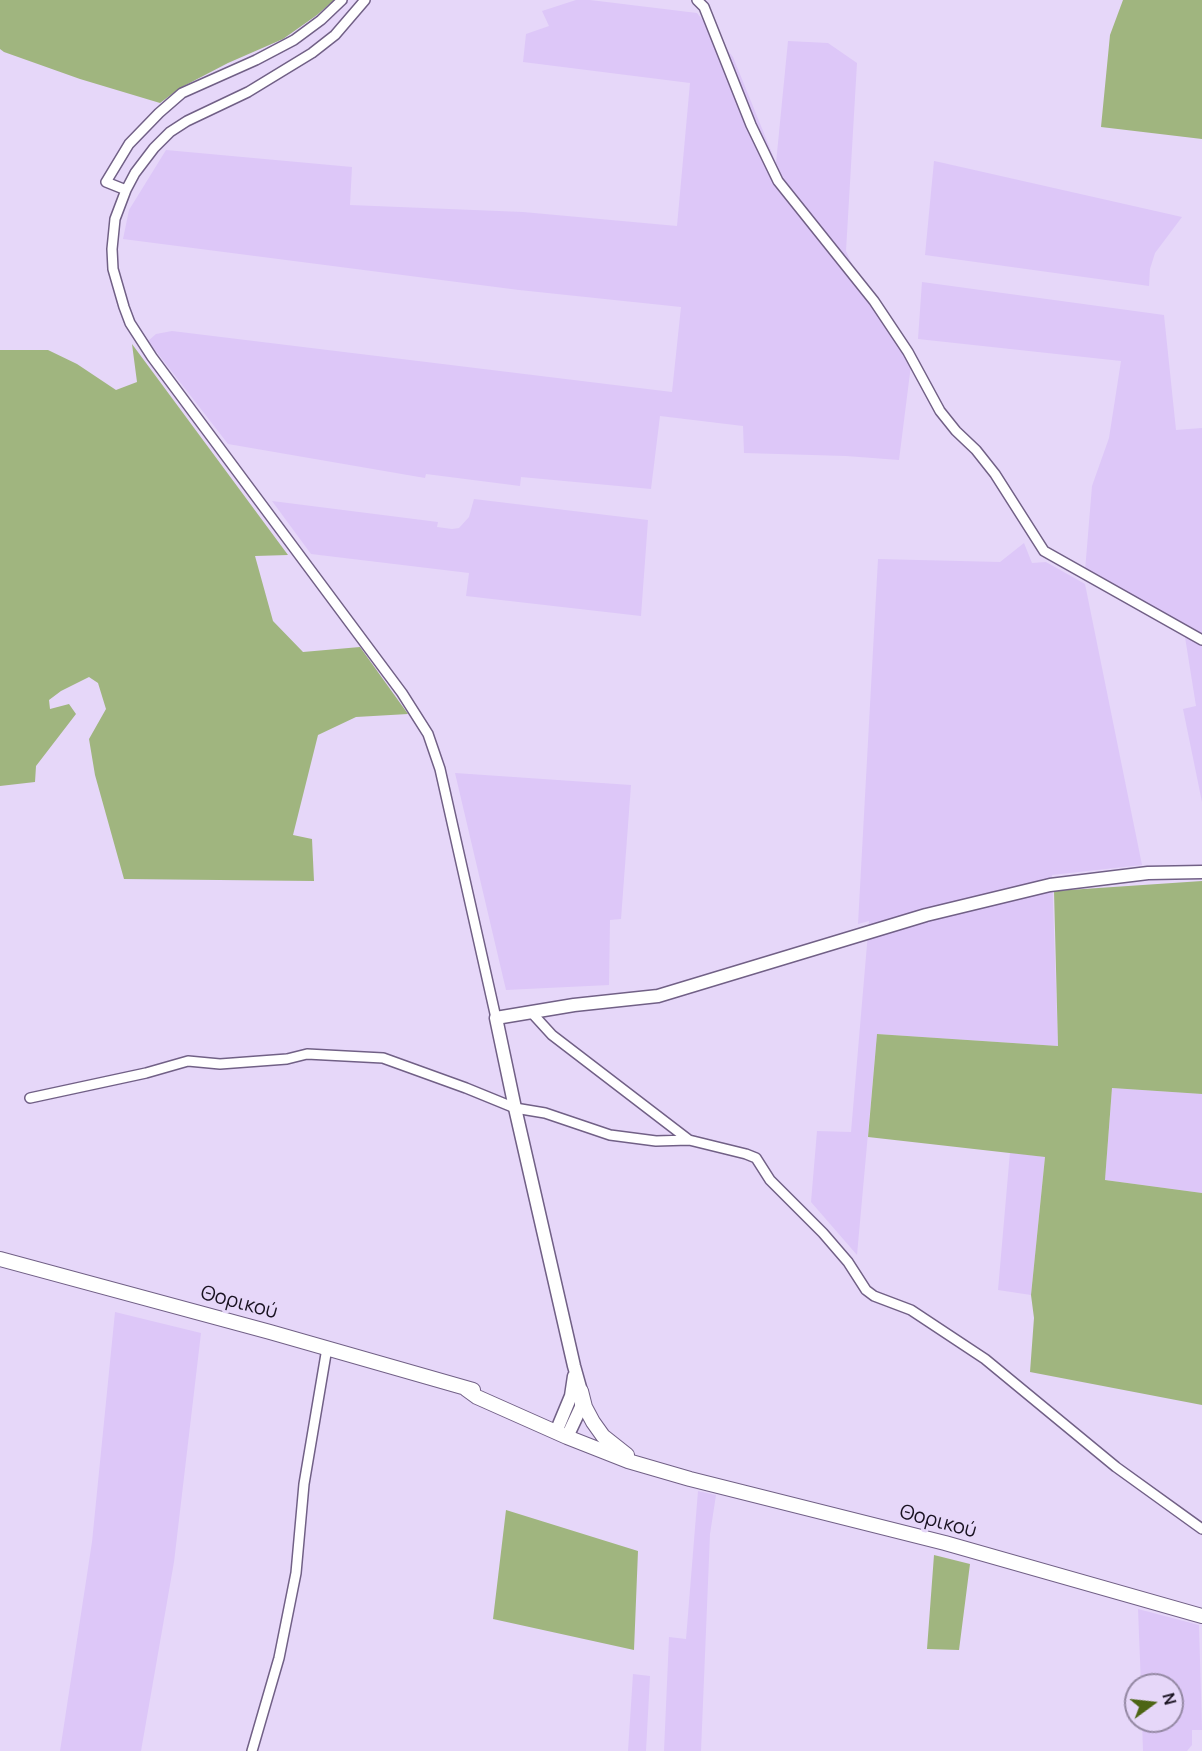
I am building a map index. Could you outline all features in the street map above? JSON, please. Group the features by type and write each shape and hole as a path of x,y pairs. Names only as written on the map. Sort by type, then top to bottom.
{"main road":[{"name":"Θορικού","path":"0,1259 480,1392 663,1471"},
{"path":"581,1391 588,1414 603,1436 629,1456"},
{"name":"Θορικού","path":"564,1430 612,1455 663,1471 956,1546 1202,1616"}],"street":[{"path":"126,190 106,182 129,144 159,113 182,93 256,60 294,40 321,20 342,0"},
{"path":"365,0 334,35 312,53 248,92 186,121 170,132 154,148 135,173 115,219 113,269 130,323 152,357 402,693 428,734 440,769 515,1108 581,1391 581,1407 564,1430"},
{"path":"697,0 704,7 751,125 778,181 874,301 908,352 939,411 988,466 1044,551 1202,640"},
{"path":"496,1018 658,996 926,915 1050,885 1148,873 1202,872"},
{"path":"531,1012 552,1035 688,1140"},
{"path":"30,1098 146,1073 188,1061 220,1064 287,1059 307,1053 383,1058 460,1085 515,1108 545,1113 610,1135 656,1141 688,1140 746,1154 756,1158 770,1180 823,1233 848,1262 866,1290 874,1296 911,1310 985,1359 1116,1467 1202,1529"},
{"path":"252,1751 279,1658 296,1573 304,1484 327,1348"},
{"path":"564,1430 572,1396 574,1366"}],"shaded area":[{"path":"576,0 697,13 733,57 776,163 788,41 828,43 857,63 846,251 866,296 911,365 899,460 744,453 743,426 660,416 651,489 521,477 520,486 426,474 425,478 228,444 148,341 156,334 172,331 672,392 681,307 519,290 123,239 129,210 166,150 352,167 350,205 523,212 677,226 690,83 523,62 526,34 549,26 542,11"},
{"path":"934,161 1182,217 1155,253 1150,269 1149,286 925,255"},
{"path":"922,282 1164,315 1176,430 1202,428 1202,802 1183,709 1196,706 1185,637 1191,628 1085,571 1092,486 1109,438 1121,361 918,339"},
{"path":"474,499 648,520 641,616 466,596 469,573 311,554 272,501 438,522 437,527 452,529 459,528 469,517"},
{"path":"1024,543 1032,563 1046,562 1085,584 1142,865 1052,875 1058,1046 877,1034 857,1255 811,1202 817,1131 851,1132 869,921 858,924 878,559 1000,562"},
{"path":"455,773 631,785 621,919 610,920 609,985 506,990"},
{"path":"1112,1088 1202,1094 1202,1193 1105,1180"},
{"path":"1010,1152 1045,1157 1031,1295 998,1290"},
{"path":"115,1312 201,1333 174,1562 141,1751 60,1751 92,1542"},
{"path":"698,1491 716,1495 710,1534 701,1751 664,1751 669,1637 686,1639"},
{"path":"1138,1609 1199,1625 1202,1730 1192,1730 1192,1745 1187,1751 1143,1751 1142,1733 1184,1733 1184,1673 1141,1673"},
{"path":"633,1674 650,1676 646,1751 628,1751"}],"green space":[{"path":"0,0 334,0 283,39 228,63 180,88 160,103 80,79 4,52 0,49"},
{"path":"1123,0 1202,0 1202,139 1101,127 1110,35"},
{"path":"132,344 288,555 255,556 273,621 303,652 360,647 408,714 356,717 318,735 293,835 312,839 314,881 124,879 95,775 89,739 106,709 98,683 89,677 61,691 49,700 50,709 69,704 76,714 36,766 35,782 0,786 0,350 48,350 77,364 116,390 137,382"},
{"path":"1202,881 1202,1094 1112,1088 1105,1180 1202,1193 1202,1405 1030,1372 1034,1318 1031,1295 1045,1157 868,1137 877,1034 1058,1046 1054,891"},
{"path":"506,1510 638,1551 634,1650 493,1619"},
{"path":"934,1555 970,1564 959,1650 927,1649"}]}
